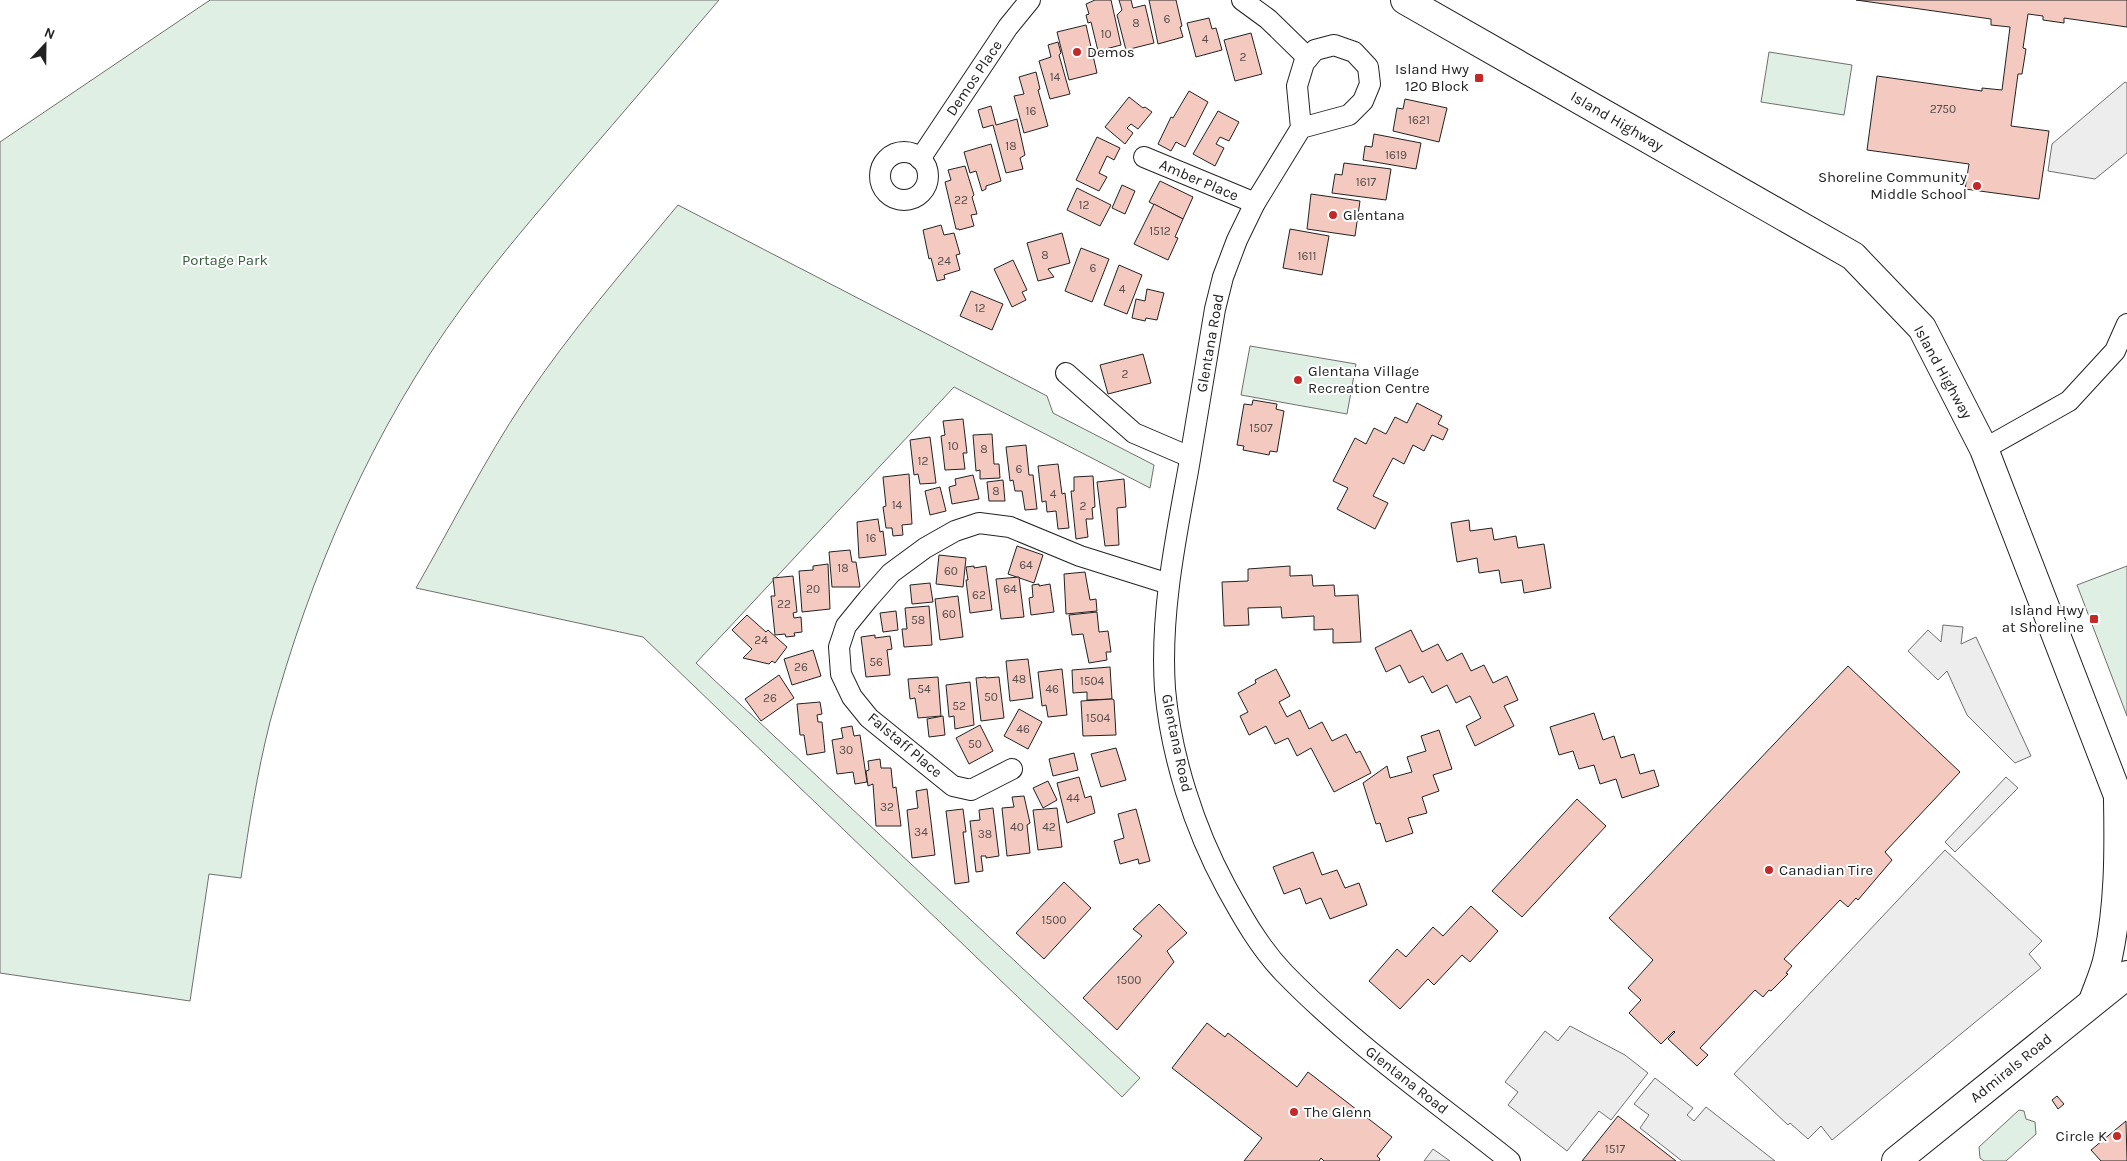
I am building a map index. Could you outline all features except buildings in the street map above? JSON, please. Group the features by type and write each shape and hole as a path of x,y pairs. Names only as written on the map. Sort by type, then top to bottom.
{"main road":[{"name":"Island Highway","path":"1405,0 1853,256 1922,328 1984,449 2122,798 2127,819"},
{"path":"2093,1001 2108,958 2114,921 2122,798"},
{"name":"Admirals Road","path":"1896,1161 2127,974"}],"street":[{"name":"Demos Place","path":"920,159 1008,26 1030,0"},
{"path":"1242,0 1268,19 1308,58"},
{"path":"1334,45 1354,52 1368,67 1370,84 1363,101 1349,115 1301,128 1297,86 1304,63 1315,50 1334,45"},
{"name":"Glentana Road","path":"1301,128 1255,203 1222,277 1169,584 1164,639 1165,689 1173,740 1192,813 1213,863 1248,927 1283,972 1337,1024 1510,1161"},
{"name":"Amber Place","path":"1144,156 1255,203"},
{"path":"1984,449 2069,401 2115,351 2127,324"},
{"path":"1066,373 1134,433 1190,457"},
{"name":"Falstaff Place","path":"1012,769 972,790 953,786 869,718 852,697 841,674 839,647 846,626 868,599 891,574 925,548 955,531 979,523 1010,527 1080,556 1169,584"}],"green space":[{"name":"Portage Park","path":"210,0 719,0 532,219 476,288 430,353 372,453 347,505 325,558 304,612 286,667 261,760 241,878 209,874 190,1001 0,973 0,142"},
{"path":"1769,52 1852,65 1844,115 1761,102"},
{"path":"678,205 1047,396 1053,413 1154,465 1150,488 954,387 696,663 1140,1078 1122,1097 643,637 416,588 482,470 524,401 579,326"},
{"name":"Glentana Village Recreation Centre","path":"1250,346 1356,364 1347,414 1241,395"},
{"path":"2127,566 2127,716 2077,585"},
{"path":"2019,1110 2024,1111 2026,1119 2035,1122 2036,1134 2006,1161 1984,1161 1980,1158 1979,1147"}],"shaded area":[{"path":"2125,82 2127,83 2127,153 2095,179 2048,171 2052,144"},
{"path":"1943,625 1963,627 1961,644 1976,637 2031,756 2015,763 1967,715 1947,671 1938,680 1908,651 1928,630 1941,642"},
{"path":"2006,777 2018,788 1955,852 1945,842"},
{"path":"1945,850 2042,941 2029,954 2041,968 1832,1140 1821,1126 1808,1139 1790,1123 1788,1125 1734,1074"},
{"path":"1570,1026 1625,1055 1648,1073 1611,1120 1599,1111 1567,1151 1508,1105 1518,1092 1505,1082 1545,1031 1558,1041"},
{"path":"1655,1078 1693,1108 1687,1115 1694,1121 1706,1107 1775,1161 1682,1161 1640,1128 1649,1115 1634,1104"},
{"path":"1433,1149 1450,1161 1424,1161"}],"place":[{"name":"Demos","path":"1077,52"},
{"name":"Island Hwy 120 Block","path":"1479,78"},
{"name":"Shoreline Community Middle School","path":"1977,186"},
{"name":"Glentana","path":"1333,215"},
{"name":"Glentana Village Recreation Centre","path":"1298,380"},
{"name":"Island Hwy at Shoreline","path":"2094,619"},
{"name":"Canadian Tire","path":"1769,870"},
{"name":"The Glenn","path":"1294,1112"},
{"name":"Circle K","path":"2117,1136"}]}
